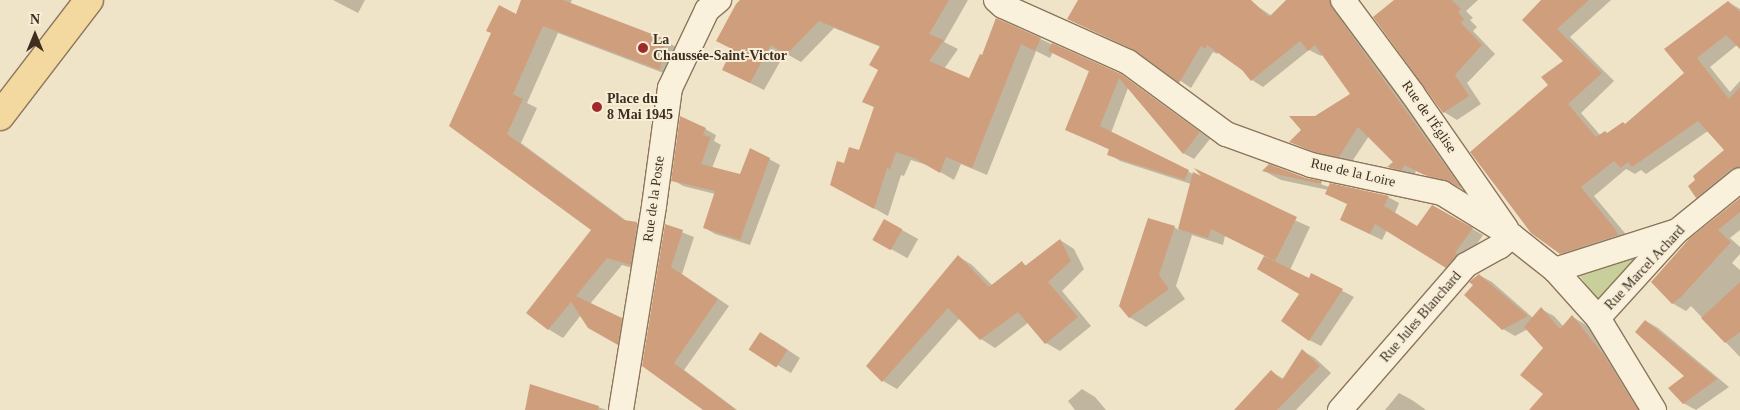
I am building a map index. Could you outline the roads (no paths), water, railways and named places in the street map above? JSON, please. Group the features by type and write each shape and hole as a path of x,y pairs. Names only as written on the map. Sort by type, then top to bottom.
{"main road":[{"path":"0,116 89,0"}],"street":[{"name":"Rue de la Poste","path":"621,410 654,206 670,88 706,10 720,0"},
{"name":"Rue de la Loire","path":"996,0 1003,6 1128,62 1226,134 1311,165 1442,193 1512,236 1555,270 1598,318 1654,410"},
{"name":"Rue de l'Église","path":"1343,0 1412,93 1512,236"},
{"name":"Rue Marcel Achard","path":"1598,318 1676,232 1740,180"},
{"path":"1555,270 1676,232"},
{"name":"Rue Jules Blanchard","path":"1340,410 1466,265 1499,246 1512,236"}],"place":[{"name":"La Chaussée-Saint-Victor","path":"643,48"},
{"name":"Place du 8 Mai 1945","path":"597,107"}]}
